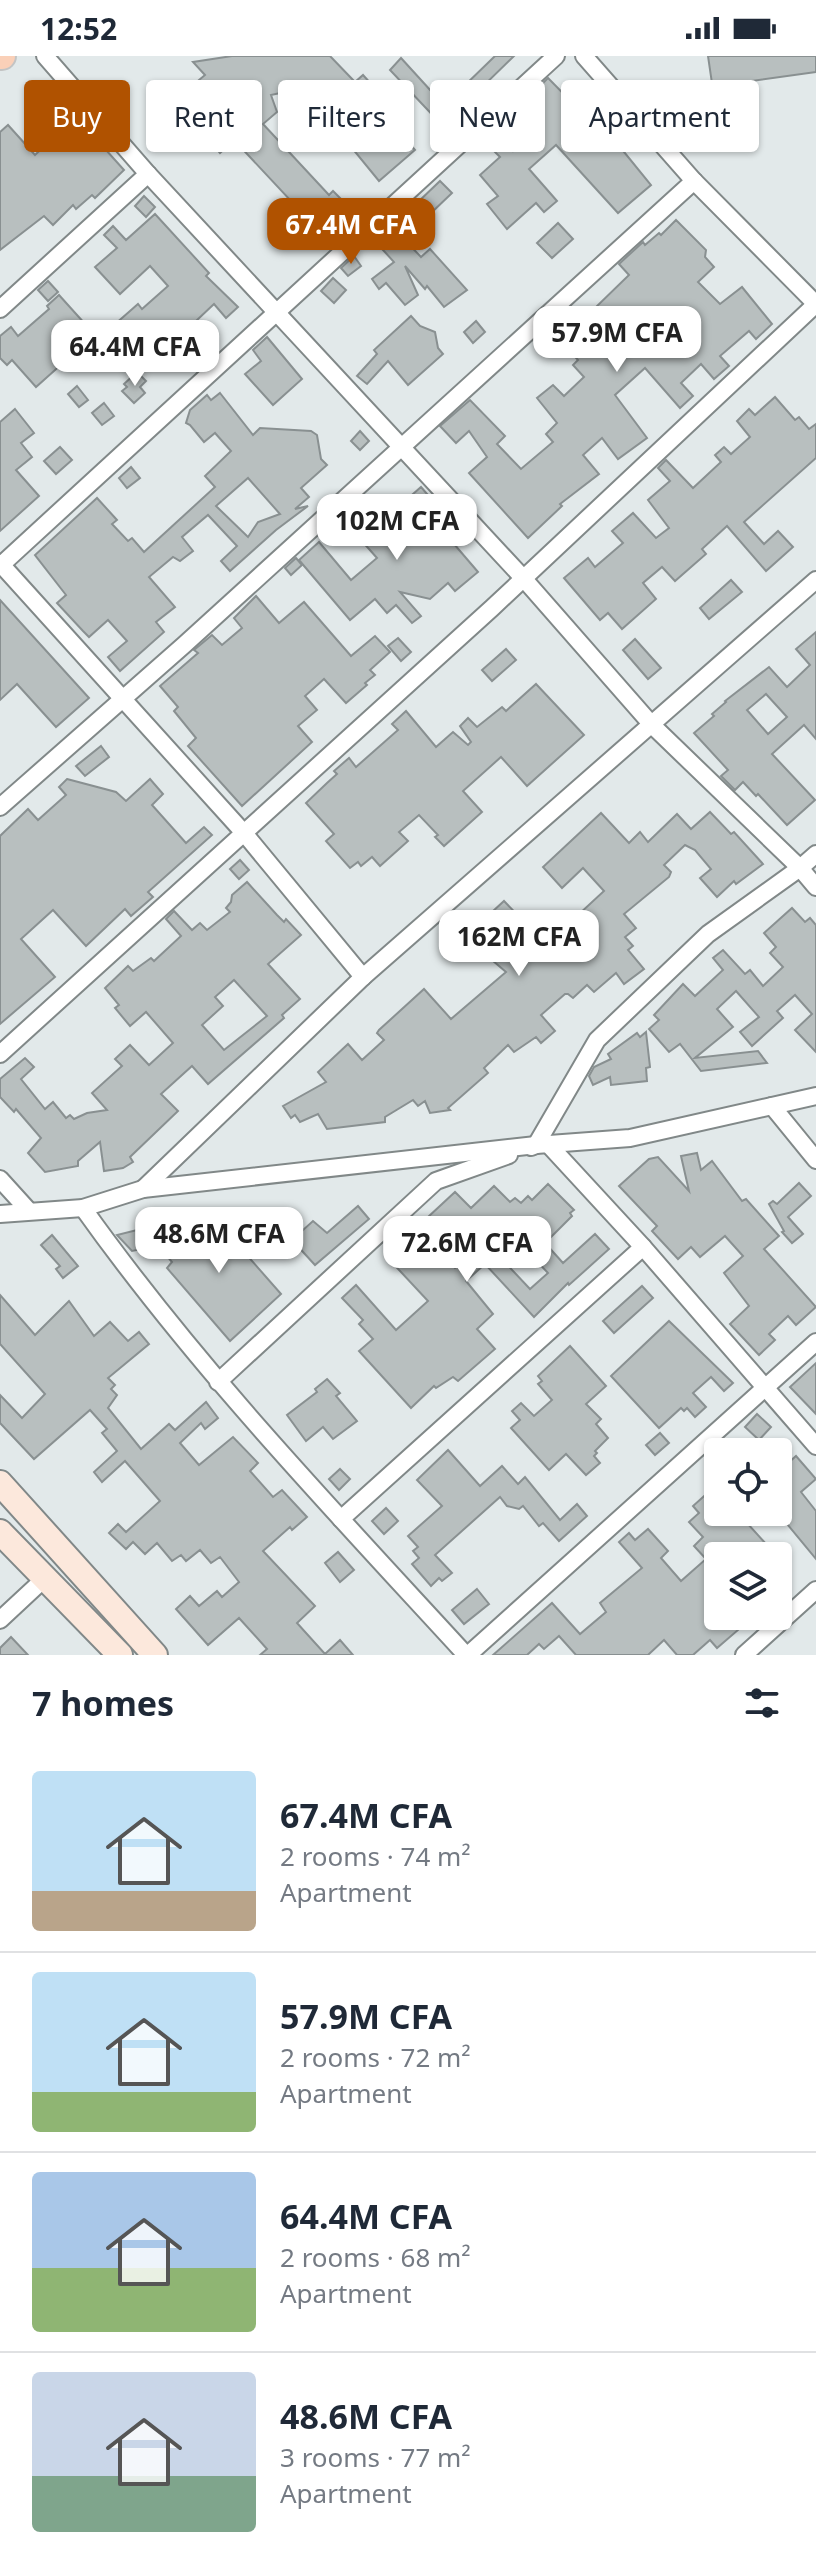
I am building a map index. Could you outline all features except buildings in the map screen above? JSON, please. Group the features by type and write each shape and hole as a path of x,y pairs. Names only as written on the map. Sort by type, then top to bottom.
{"main road":[{"path":"0,1483 155,1655"},
{"path":"0,1532 120,1655"}],"street":[{"path":"45,56 148,174 524,579 652,725 816,887"},
{"path":"363,977 244,833 1,564 556,56"},
{"path":"0,1054 524,579 816,304 694,181 584,56"},
{"path":"0,309 148,174"},
{"path":"0,807 694,181"},
{"path":"143,1189 363,977 816,580"},
{"path":"218,1382 436,1181 542,1145 597,1040 708,934 816,854"},
{"path":"0,1214 83,1208 143,1189 630,1138 816,1096"},
{"path":"772,1106 816,1160"},
{"path":"542,1145 643,1247 816,1446"},
{"path":"0,1179 29,1211"},
{"path":"83,1208 143,1290 218,1382 467,1655 816,1342"},
{"path":"341,1519 643,1247"},
{"path":"0,1620 44,1579"},
{"path":"744,1655 816,1590"}]}
